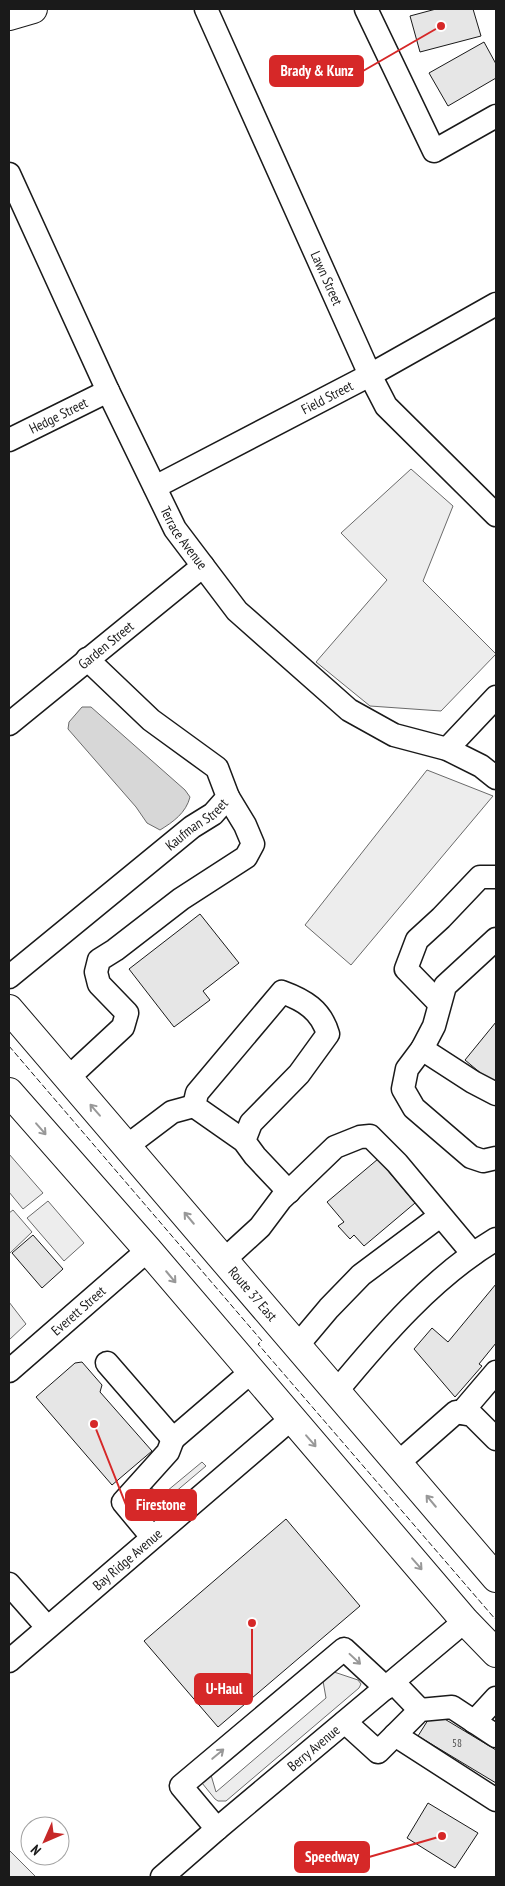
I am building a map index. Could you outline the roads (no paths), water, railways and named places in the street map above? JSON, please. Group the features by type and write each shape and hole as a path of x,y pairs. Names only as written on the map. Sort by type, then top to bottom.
{"main road":[{"path":"9,16 33,9"},
{"name":"Route 37 East","path":"9,1009 336,1392 493,1568"},
{"path":"9,1092 148,1250 251,1372 496,1654"}],"street":[{"name":"Lawn Street","path":"206,9 370,375 386,406 496,515"},
{"path":"366,9 434,151 496,116"},
{"name":"Terrace Avenue","path":"9,174 108,391 175,529 237,612 349,710 394,735 447,748 481,766 496,778"},
{"name":"Field Street","path":"155,488 370,375 496,304"},
{"name":"Hedge Street","path":"9,440 108,391"},
{"name":"Garden Street","path":"9,724 203,566"},
{"name":"Kaufman Street","path":"9,977 192,827 213,814 228,797 216,768 151,720 87,659"},
{"path":"447,748 496,697"},
{"path":"68,1078 123,1027 126,1013 99,984 96,972 99,960 115,950 181,899 246,857 253,844 245,825 228,797"},
{"path":"439,1003 406,969 417,940 480,877 496,877"},
{"path":"496,939 445,986 434,1026 422,1049 407,1069 403,1089 414,1108 471,1157 484,1161 496,1158"},
{"path":"194,1106 197,1093 282,992 300,998 315,1010 325,1025 328,1034 299,1074 251,1123 244,1141"},
{"path":"422,1049 473,1082 496,1094"},
{"path":"127,1146 172,1112 194,1106"},
{"path":"194,1106 244,1141 255,1156 290,1192"},
{"path":"224,1260 260,1227 281,1200 334,1147 360,1137 370,1136 397,1164 473,1254"},
{"path":"297,1346 329,1308 361,1275 440,1216"},
{"path":"336,1392 426,1292 473,1254 496,1239"},
{"name":"Everett Street","path":"9,1371 148,1250"},
{"path":"107,1363 173,1439"},
{"path":"152,1537 123,1502 168,1452 173,1439 251,1372"},
{"path":"461,1413 496,1372"},
{"path":"398,1462 456,1412 472,1416 496,1439"},
{"name":"Bay Ridge Avenue","path":"9,1661 292,1419"},
{"path":"9,1584 47,1627"},
{"name":"Berry Avenue","path":"162,1877 466,1621"},
{"path":"217,1829 181,1786 344,1649 420,1710"},
{"path":"474,1722 496,1698"},
{"path":"345,1722 378,1752 420,1710 452,1707 496,1736"},
{"path":"395,1735 496,1800"}],"place":[{"name":"Brady & Kunz","path":"441,26"},
{"name":"Firestone","path":"94,1424"},
{"name":"U-Haul","path":"252,1623"},
{"name":"Speedway","path":"442,1836"}]}
